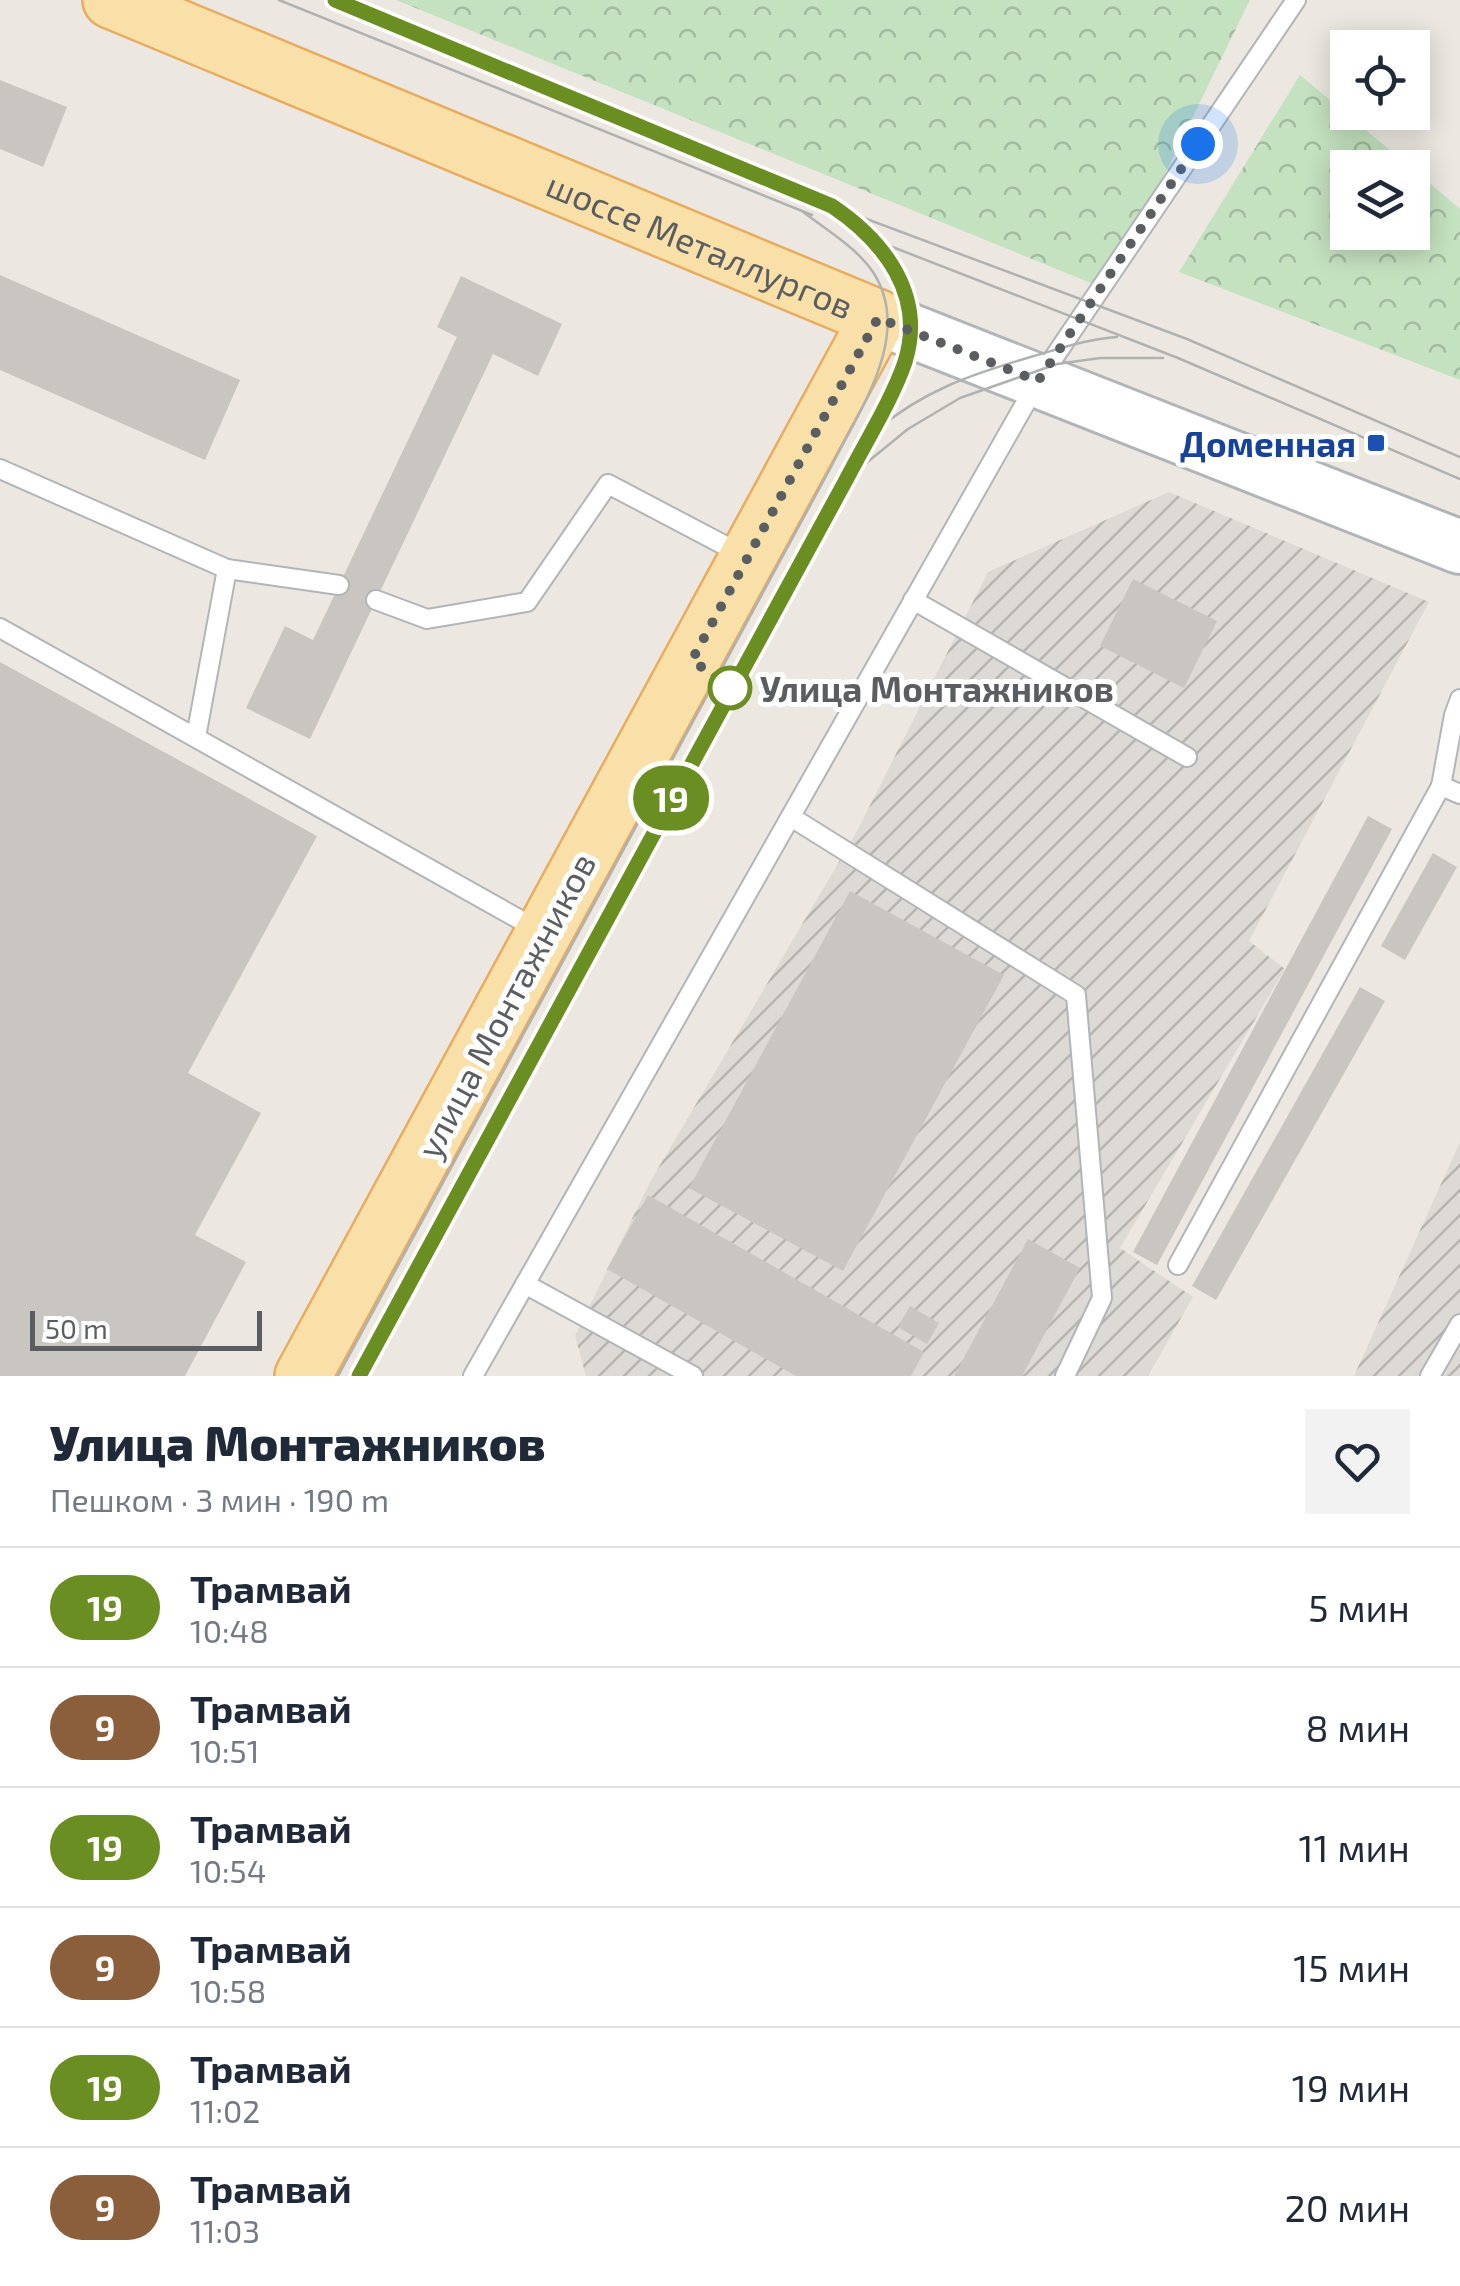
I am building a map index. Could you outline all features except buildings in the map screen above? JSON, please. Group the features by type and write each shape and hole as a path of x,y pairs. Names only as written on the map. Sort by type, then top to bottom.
{"main road":[{"name":"шоссе Металлургов","path":"110,0 878,318 1459,546"},
{"name":"улица Монтажников","path":"303,1376 878,318"}],"lane":[{"path":"473,1376 1038,381 1296,0"},
{"path":"0,469 227,569 339,585"},
{"path":"376,600 426,619 527,602 608,484 748,558"},
{"path":"196,737 227,569"},
{"path":"913,600 1187,757"},
{"path":"0,628 544,933"},
{"path":"1178,1264 1441,786 1458,710"},
{"path":"1441,786 1460,794"},
{"path":"790,816 1076,995 1102,1298 1065,1376"},
{"path":"525,1284 693,1376"},
{"path":"1430,1376 1460,1324"}],"shaded area":[{"path":"1169,492 1429,602 1249,941 1285,969 1120,1248 1193,1297 1148,1376 586,1376 575,1336 650,1182 856,833 988,572"},
{"path":"1460,1142 1460,1376 1354,1376"}],"green space":[{"path":"396,0 1250,0 1108,290"},
{"path":"1300,75 1330,100 1330,130 1366,130 1390,150 1330,150 1330,250 1430,250 1430,183 1460,209 1460,380 1179,272"}],"tram line":[{"path":"279,0 812,215"},
{"path":"335,0 832,206 1187,339 1460,457"},
{"name":"19","path":"335,0 832,206 860,224 888,257 907,305 911,332 904,363 846,480 711,722 359,1376"},
{"path":"359,1376 846,480 905,363 911,332 899,279 889,257 860,225 832,206"},
{"path":"338,1376 831,467 878,372 888,321 884,296 873,272 849,246 802,211"},
{"path":"877,241 1178,358 1460,479"},
{"path":"874,432 911,405 969,377 1065,347 1117,337"},
{"path":"854,473 908,429 960,398 1057,364 1100,358 1163,358"}],"place":[{"name":"Доменная","path":"1376,443"},
{"name":"Улица Монтажников","path":"730,688"}],"route":[{"path":"730,688 692,660 878,318 1038,381 1198,144"}]}
